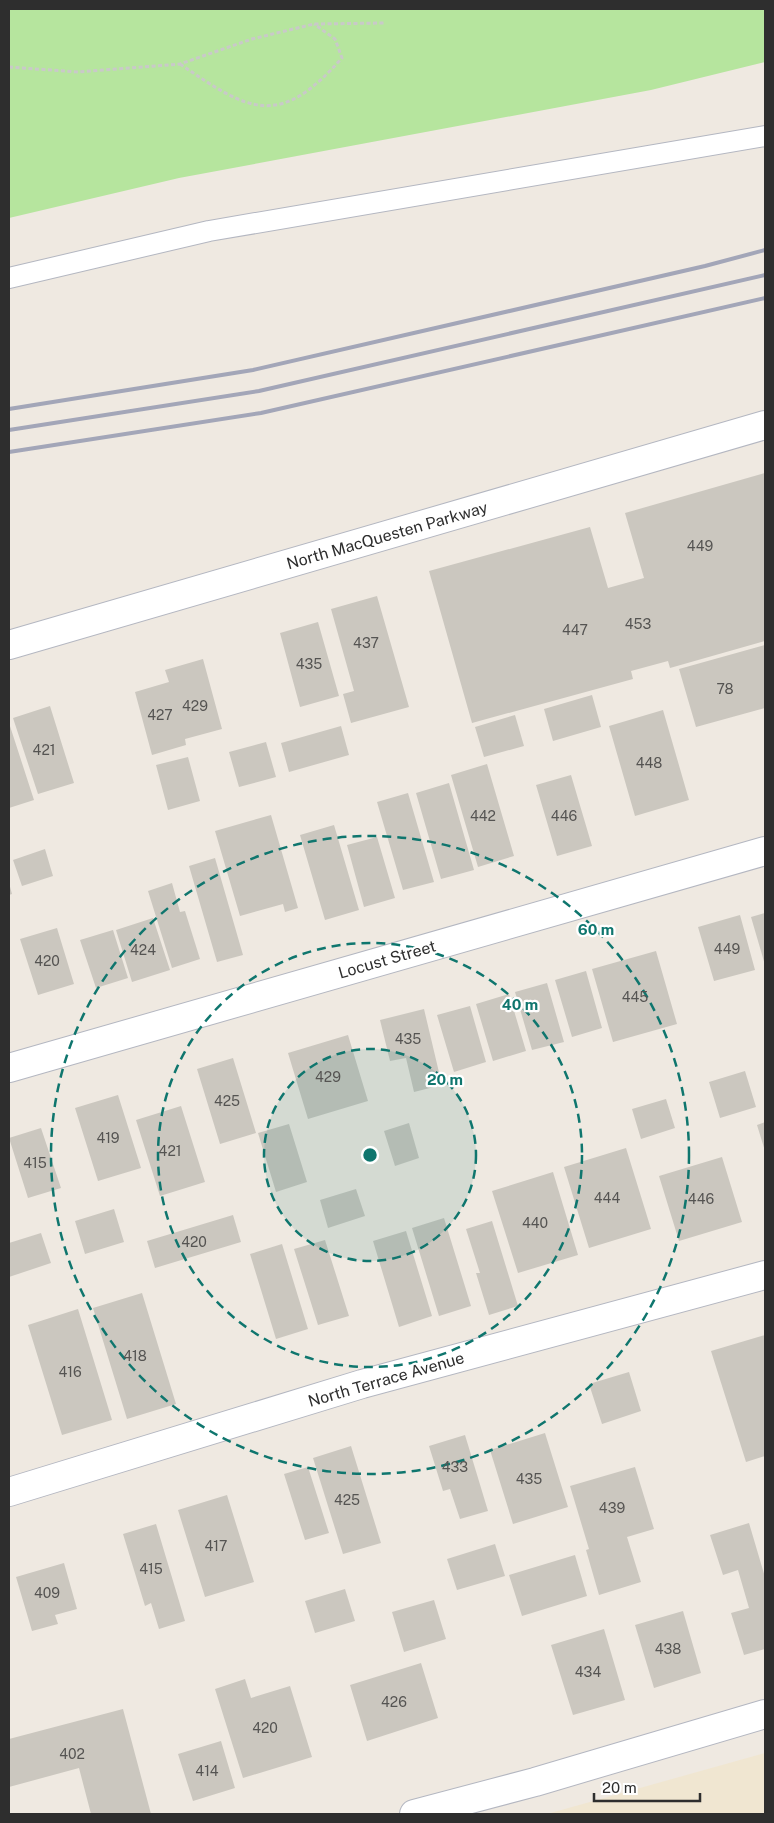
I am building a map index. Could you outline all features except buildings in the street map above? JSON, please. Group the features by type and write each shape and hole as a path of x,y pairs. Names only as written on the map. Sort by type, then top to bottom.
{"street":[{"name":"North MacQuesten Parkway","path":"9,645 765,425"},
{"name":"Locust Street","path":"9,1068 765,851"},
{"name":"North Terrace Avenue","path":"9,1492 362,1384 765,1275"},
{"path":"414,1814 535,1782 765,1714"}],"lane":[{"path":"9,278 208,231 765,136"}],"path":[{"path":"9,67 78,72 180,64 252,39 314,24 385,23"},
{"path":"180,64 214,88 247,104 268,107 291,101 326,76 342,58 335,39 314,24"}],"shaded area":[{"path":"765,1753 765,1814 547,1814"}],"green space":[{"path":"9,9 765,9 765,62 651,90 179,178 9,218"}],"railway":[{"path":"9,409 253,370 705,266 765,250"},
{"path":"9,430 259,391 765,275"},
{"path":"9,452 261,413 765,298"}]}
